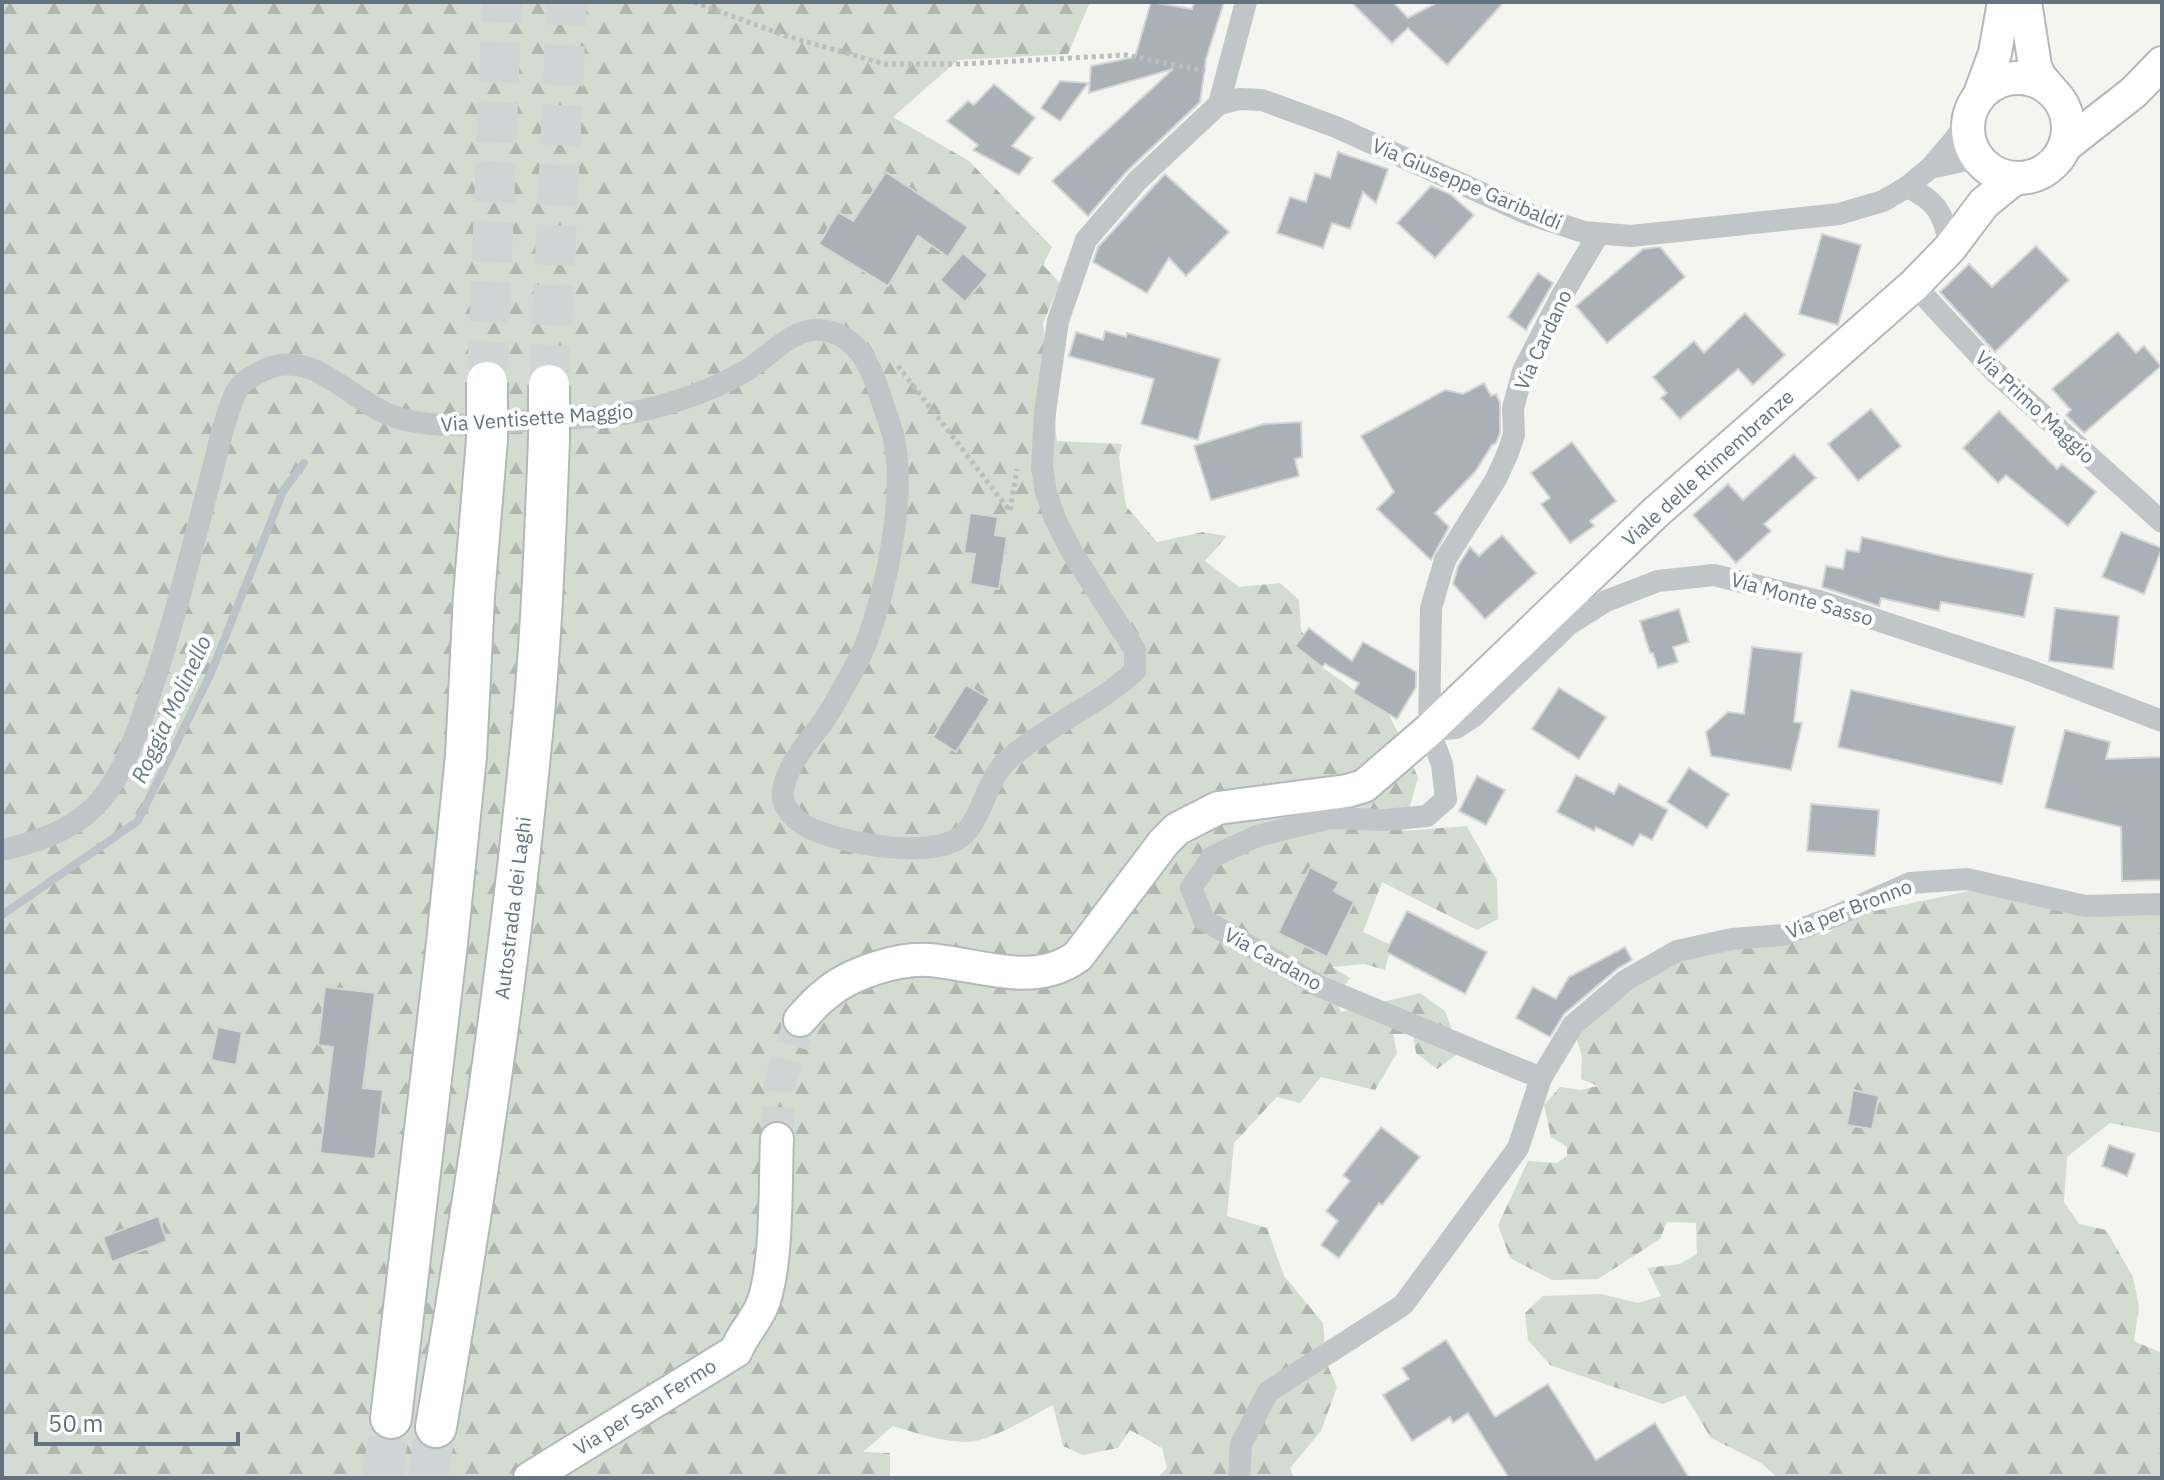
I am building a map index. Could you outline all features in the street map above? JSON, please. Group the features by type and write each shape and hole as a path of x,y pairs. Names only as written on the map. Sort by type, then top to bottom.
{"highway":[{"path":"391,1418 466,756 474,596 487,439 487,382"},
{"name":"Autostrada dei Laghi","path":"436,1427 477,1182 512,923 531,751 543,586 549,385"}],"main road":[{"path":"2004,2 1995,53 1974,107 1968,137 1993,168 2041,173 2056,161 2065,146 2068,121 2059,98 2039,76 2035,66 2025,2"},
{"path":"2065,146 2148,93 2162,63"},
{"path":"1974,107 1995,83 2016,77 2040,83 2051,90"},
{"name":"Viale delle Rimembranze","path":"1429,730 1654,514 1914,285 1950,248 1984,203 1993,168"},
{"path":"800,1020 827,992 874,967 926,960 1013,974 1051,971 1067,965 1078,956 1177,829 1218,808 1347,791 1364,786 1429,730"},
{"name":"Via per San Fermo","path":"530,1478 736,1351 740,1339 761,1308 770,1276 777,1139"}],"street":[{"path":"1219,104 1246,2"},
{"name":"Via Giuseppe Garibaldi","path":"1219,104 1239,99 1262,100 1336,127 1528,214 1598,235 1631,236 1839,214 1883,201 1930,168 1974,107"},
{"name":"Via Ventisette Maggio","path":"2,850 59,832 89,812 113,786 134,741 169,638 226,422 240,385 264,370 291,362 321,372 364,404 395,418 436,426 609,416 651,410 745,372 804,331 823,330 858,347 873,374 895,443 897,500 886,573 866,645 828,715 796,759 783,790 783,800 787,809 805,827 838,838 911,848 935,847 963,836 981,805 988,784 1006,760 1115,689 1135,671 1135,650 1073,554 1055,519 1046,492 1042,467 1045,412 1058,321 1086,240 1137,181 1219,104"},
{"name":"Via Giuseppe Garibaldi","path":"1930,168 1993,168"},
{"path":"1907,187 1924,195 1937,208 1947,228 1950,248"},
{"name":"Via Cardano","path":"1541,1078 1321,987 1204,920 1191,888 1212,857 1257,836 1330,818 1385,820 1427,816 1446,799 1442,764 1429,730 1431,608 1445,560 1502,467 1514,435 1513,408 1523,371 1561,297 1598,235"},
{"name":"Via Primo Maggio","path":"1914,285 1994,371 2162,522"},
{"name":"Via Monte Sasso","path":"1429,730 1456,728 1473,717 1568,625 1606,601 1658,581 1714,575 1819,601 2026,669 2162,721"},
{"name":"Via per Bronno","path":"1541,1078 1573,1025 1626,980 1677,951 1732,939 1783,935 1831,918 1910,883 1967,879 2085,906 2162,904"},
{"path":"1239,1478 1241,1444 1268,1392 1403,1305 1518,1148 1541,1078"}],"path":[{"path":"694,2 786,36 885,64 961,64 1126,55 1225,75"},
{"path":"895,363 1010,511 1017,467"}],"green space":[{"path":"2,2 1090,2 1068,54 958,60 893,117 969,161 1052,247 1043,265 1060,283 1043,323 1057,441 1122,444 1119,458 1126,506 1157,542 1203,532 1227,536 1205,561 1239,587 1280,583 1299,600 1301,630 1322,667 1389,715 1407,751 1418,778 1403,831 1467,826 1497,880 1498,919 1477,930 1382,882 1363,932 1391,945 1385,970 1364,964 1332,967 1350,978 1335,999 1341,1012 1420,993 1445,1011 1460,1052 1437,1069 1416,1053 1413,1034 1393,1034 1397,1053 1375,1090 1321,1077 1300,1103 1277,1097 1234,1143 1227,1216 1267,1228 1284,1276 1323,1323 1326,1362 1337,1387 1321,1431 1290,1468 1294,1478 1157,1478 1167,1468 1162,1448 1130,1430 1118,1448 1083,1455 1063,1446 1053,1405 977,1441 939,1439 893,1426 863,1452 890,1453 890,1478 2,1478"},
{"path":"1979,889 2162,901 2162,1133 2110,1123 2067,1157 2064,1202 2079,1224 2106,1230 2133,1277 2139,1307 2134,1341 2162,1353 2162,1478 1778,1478 1761,1463 1711,1438 1685,1395 1663,1404 1550,1365 1528,1340 1525,1313 1543,1296 1601,1294 1638,1303 1661,1296 1647,1268 1680,1264 1697,1254 1696,1223 1667,1222 1660,1239 1598,1279 1552,1280 1510,1258 1498,1225 1528,1161 1557,1163 1567,1156 1567,1147 1551,1137 1544,1105 1560,1087 1580,1090 1598,1086 1581,1079 1582,1057 1576,1036 1628,983 1745,929 1824,935 1860,914"}],"building":[{"path":"1151,2 1192,9 1194,2 1224,2 1206,59 1200,102 1127,171 1088,216 1052,181 1173,69 1089,93 1091,66 1135,57"},
{"path":"1351,2 1393,2 1408,18 1438,2 1504,2 1447,65 1408,28 1392,43"},
{"path":"1060,81 1088,83 1060,121 1041,108"},
{"path":"994,84 1035,118 1012,146 1032,158 1019,175 973,150 978,145 947,121 968,101 974,105"},
{"path":"1338,152 1388,169 1376,203 1363,192 1350,229 1332,223 1323,248 1277,233 1290,197 1306,202 1315,173 1330,178"},
{"path":"886,172 968,227 948,257 918,236 888,286 819,244 838,212 853,221"},
{"path":"1165,174 1229,232 1186,276 1169,258 1147,293 1093,262 1098,247"},
{"path":"1431,186 1450,194 1474,215 1435,258 1397,223"},
{"path":"1822,234 1861,245 1838,325 1799,314"},
{"path":"2036,246 2069,280 1995,352 1940,292 1969,264 1992,287"},
{"path":"1660,247 1685,277 1607,343 1576,306 1643,249"},
{"path":"963,253 988,275 965,302 940,280"},
{"path":"1538,273 1553,283 1526,330 1508,317"},
{"path":"1745,313 1785,355 1753,385 1738,369 1680,419 1661,398 1667,393 1653,377 1694,341 1704,353"},
{"path":"1105,331 1126,337 1127,333 1220,359 1198,440 1141,424 1154,379 1069,356 1076,332 1103,340"},
{"path":"2118,332 2136,353 2144,346 2161,366 2084,433 2066,415 2071,410 2052,389"},
{"path":"1484,383 1491,396 1496,394 1500,403 1500,433 1475,472 1435,513 1449,527 1431,560 1377,509 1394,492 1361,436 1445,390 1463,394"},
{"path":"1871,409 1901,446 1858,481 1828,444"},
{"path":"1999,411 2057,469 2062,464 2096,492 2068,526 2006,475 1998,483 1963,448"},
{"path":"1301,422 1302,457 1295,459 1299,476 1211,500 1194,446 1264,424"},
{"path":"1572,442 1616,501 1590,521 1594,526 1570,543 1541,504 1550,498 1531,473"},
{"path":"1794,454 1816,478 1764,524 1771,531 1736,563 1693,515 1728,484 1743,500"},
{"path":"970,513 998,517 995,535 1007,537 999,589 970,584 975,554 964,553"},
{"path":"2121,532 2162,548 2144,594 2102,577"},
{"path":"1502,535 1536,573 1485,619 1453,584 1458,566 1470,547 1479,556"},
{"path":"1862,537 2033,574 2024,617 1941,602 1939,611 1881,598 1879,606 1822,587 1826,566 1843,569 1846,550 1859,552"},
{"path":"2055,608 2119,616 2113,669 2049,661"},
{"path":"1679,609 1689,642 1673,647 1678,662 1658,668 1640,621"},
{"path":"1309,628 1352,661 1363,642 1416,672 1416,687 1397,719 1353,693 1359,683 1325,664 1322,667 1295,646"},
{"path":"1752,647 1802,653 1794,722 1802,723 1791,770 1711,756 1706,732 1728,712 1744,714"},
{"path":"966,685 990,699 956,752 933,737"},
{"path":"1559,688 1606,717 1579,759 1532,729"},
{"path":"1851,690 2015,727 2002,784 1838,747"},
{"path":"2065,730 2110,742 2106,759 2162,757 2162,880 2122,881 2121,827 2045,808"},
{"path":"1689,768 1729,794 1707,828 1667,802"},
{"path":"1576,775 1614,794 1619,784 1668,810 1652,840 1640,834 1633,846 1557,812"},
{"path":"1477,776 1505,790 1486,825 1459,811"},
{"path":"1811,804 1879,810 1875,856 1807,851"},
{"path":"1310,867 1339,882 1334,891 1354,902 1327,957 1278,933"},
{"path":"1407,911 1487,952 1465,994 1386,952"},
{"path":"1625,947 1632,960 1564,1014 1550,1037 1516,1018 1533,987 1556,999 1569,977"},
{"path":"325,987 375,993 363,1088 383,1090 375,1159 320,1153 333,1047 318,1045"},
{"path":"218,1027 242,1032 236,1065 211,1060"},
{"path":"1853,1090 1879,1096 1872,1129 1847,1125"},
{"path":"1381,1127 1420,1157 1382,1205 1379,1203 1339,1258 1321,1245 1338,1221 1326,1211 1350,1181 1343,1175"},
{"path":"2109,1145 2135,1154 2127,1176 2102,1166"},
{"path":"158,1216 167,1241 112,1262 103,1237"},
{"path":"1446,1340 1495,1417 1548,1384 1596,1460 1655,1423 1689,1478 1509,1478 1468,1413 1453,1423 1450,1417 1412,1441 1383,1395 1409,1379 1402,1368"}],"waterway":[{"name":"Roggia Molinello","path":"2,915 138,821 211,673 283,491 304,463"}],"tunnel":[{"path":"487,382 502,2"},
{"path":"549,385 567,2"},
{"path":"777,1139 779,1086 800,1020"},
{"path":"382,1478 391,1418"},
{"path":"428,1478 436,1427"}]}
